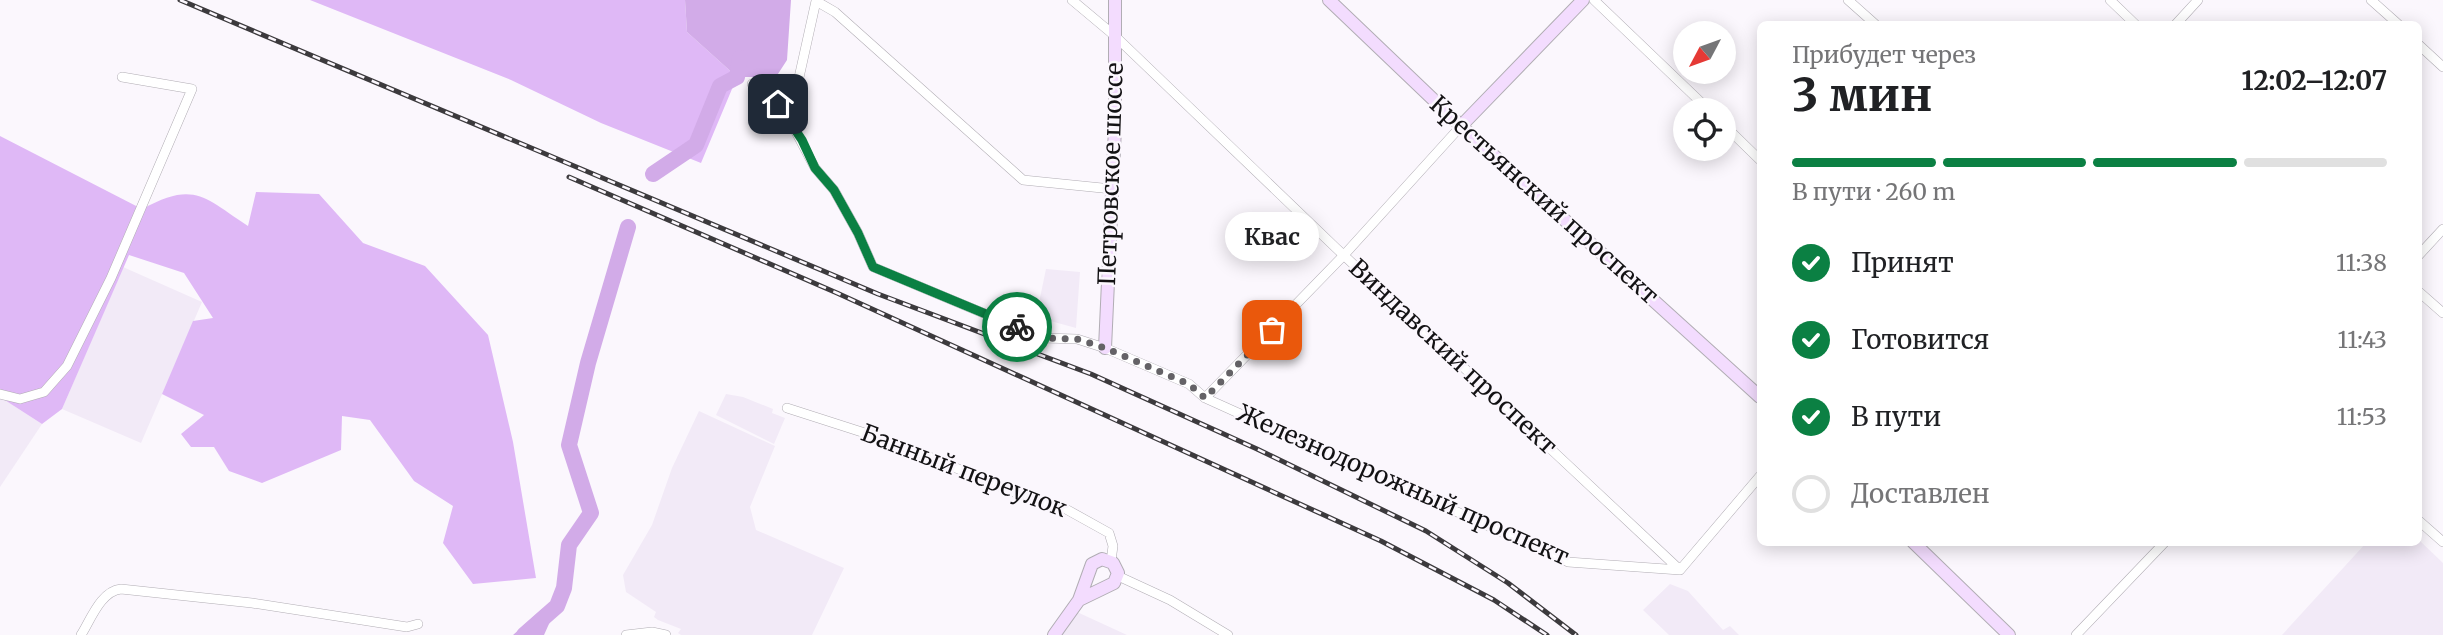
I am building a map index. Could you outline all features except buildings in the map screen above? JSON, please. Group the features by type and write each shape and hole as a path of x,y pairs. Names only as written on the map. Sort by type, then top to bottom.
{"street":[{"name":"Виндавский проспект","path":"1072,0 1115,36 1680,570"},
{"name":"Петровское шоссе","path":"1105,348 1112,189 1115,0"},
{"name":"Крестьянский проспект","path":"1329,0 1461,126 1757,394"},
{"path":"1205,398 1344,255 1461,126 1583,0"},
{"path":"1594,0 1696,98"},
{"path":"1848,0 1872,21"},
{"path":"2110,0 2132,21"},
{"path":"2179,21 2198,0"},
{"path":"2371,0 2395,21"},
{"path":"778,104 798,82 816,1 835,12 1023,180 1112,189"},
{"path":"2422,48 2443,67"},
{"path":"0,394 20,399 44,391 67,366 117,266 192,89 122,78"},
{"name":"Железнодорожный проспект","path":"752,85 778,104 802,140 815,168 834,190 873,267 1043,338 1077,339 1105,348 1189,384 1205,398 1568,562 1680,570"},
{"path":"1736,137 1757,157"},
{"path":"2422,252 2443,229"},
{"path":"2422,295 2443,313"},
{"name":"Банный переулок","path":"787,408 897,443 1045,505 1064,508 1109,533 1113,546 1111,561"},
{"path":"1680,570 1757,480"},
{"path":"2422,524 2443,542"},
{"path":"1917,546 2009,635"},
{"path":"2076,635 2161,546"},
{"path":"1054,635 1079,600 1096,561 1111,561 1118,576"},
{"path":"1089,573 1093,583 1103,588"},
{"path":"1079,600 1111,585 1118,576"},
{"path":"1118,576 1170,600 1228,635"},
{"path":"81,635 105,596 111,590 121,589 253,603 407,627 418,624"},
{"path":"626,635 652,632 666,635"}],"shaded area":[{"path":"310,0 685,0 687,32 737,77 701,163 601,123 511,80"},
{"path":"685,0 791,0 787,60 776,77 737,77 687,32"},
{"path":"0,136 142,209 160,200 187,194 208,200 248,226 256,192 319,194 363,243 425,266 488,335 513,442 536,578 473,584 443,543 453,506 414,481 370,420 342,416 341,450 262,483 229,471 214,447 191,447 181,434 204,415 162,394 193,321 213,318 184,273 129,255 62,409 42,424 0,397"},
{"path":"123,267 202,302 141,443 62,409"},
{"path":"1046,269 1080,272 1076,328 1036,317"},
{"path":"726,394 743,397 773,409 772,413 785,418 774,444 716,415"},
{"path":"0,397 42,424 0,487"},
{"path":"699,411 775,446 750,507 756,530 844,568 812,635 681,635 678,633 681,629 658,620 654,617 656,612 626,592 623,575 652,525 672,468"},
{"path":"2422,543 2443,563 2443,635 2282,635 2363,546 2422,546"},
{"path":"1670,584 1688,591 1723,630 1730,626 1739,635 1669,635 1643,610"},
{"path":"557,606 544,635 513,635 542,609"},
{"path":"1077,612 1127,635 1060,635"}],"waterway":[{"path":"653,174 696,145 720,86 737,77 740,58"},
{"path":"524,635 557,606 564,588 569,545 591,513 569,445 588,363 628,227"}],"railway":[{"path":"180,0 878,294 1091,374 1257,449 1426,531 1508,583 1576,635"},
{"path":"569,177 837,293 1381,541 1494,600 1547,635"}],"way so far":[{"path":"1017,327 1043,338 1077,339 1105,348 1189,384 1205,398 1272,330"}],"place":[{"name":"Квас","path":"1272,330"}],"route":[{"path":"778,104 802,140 815,168 834,190 873,267 1017,327"}]}
